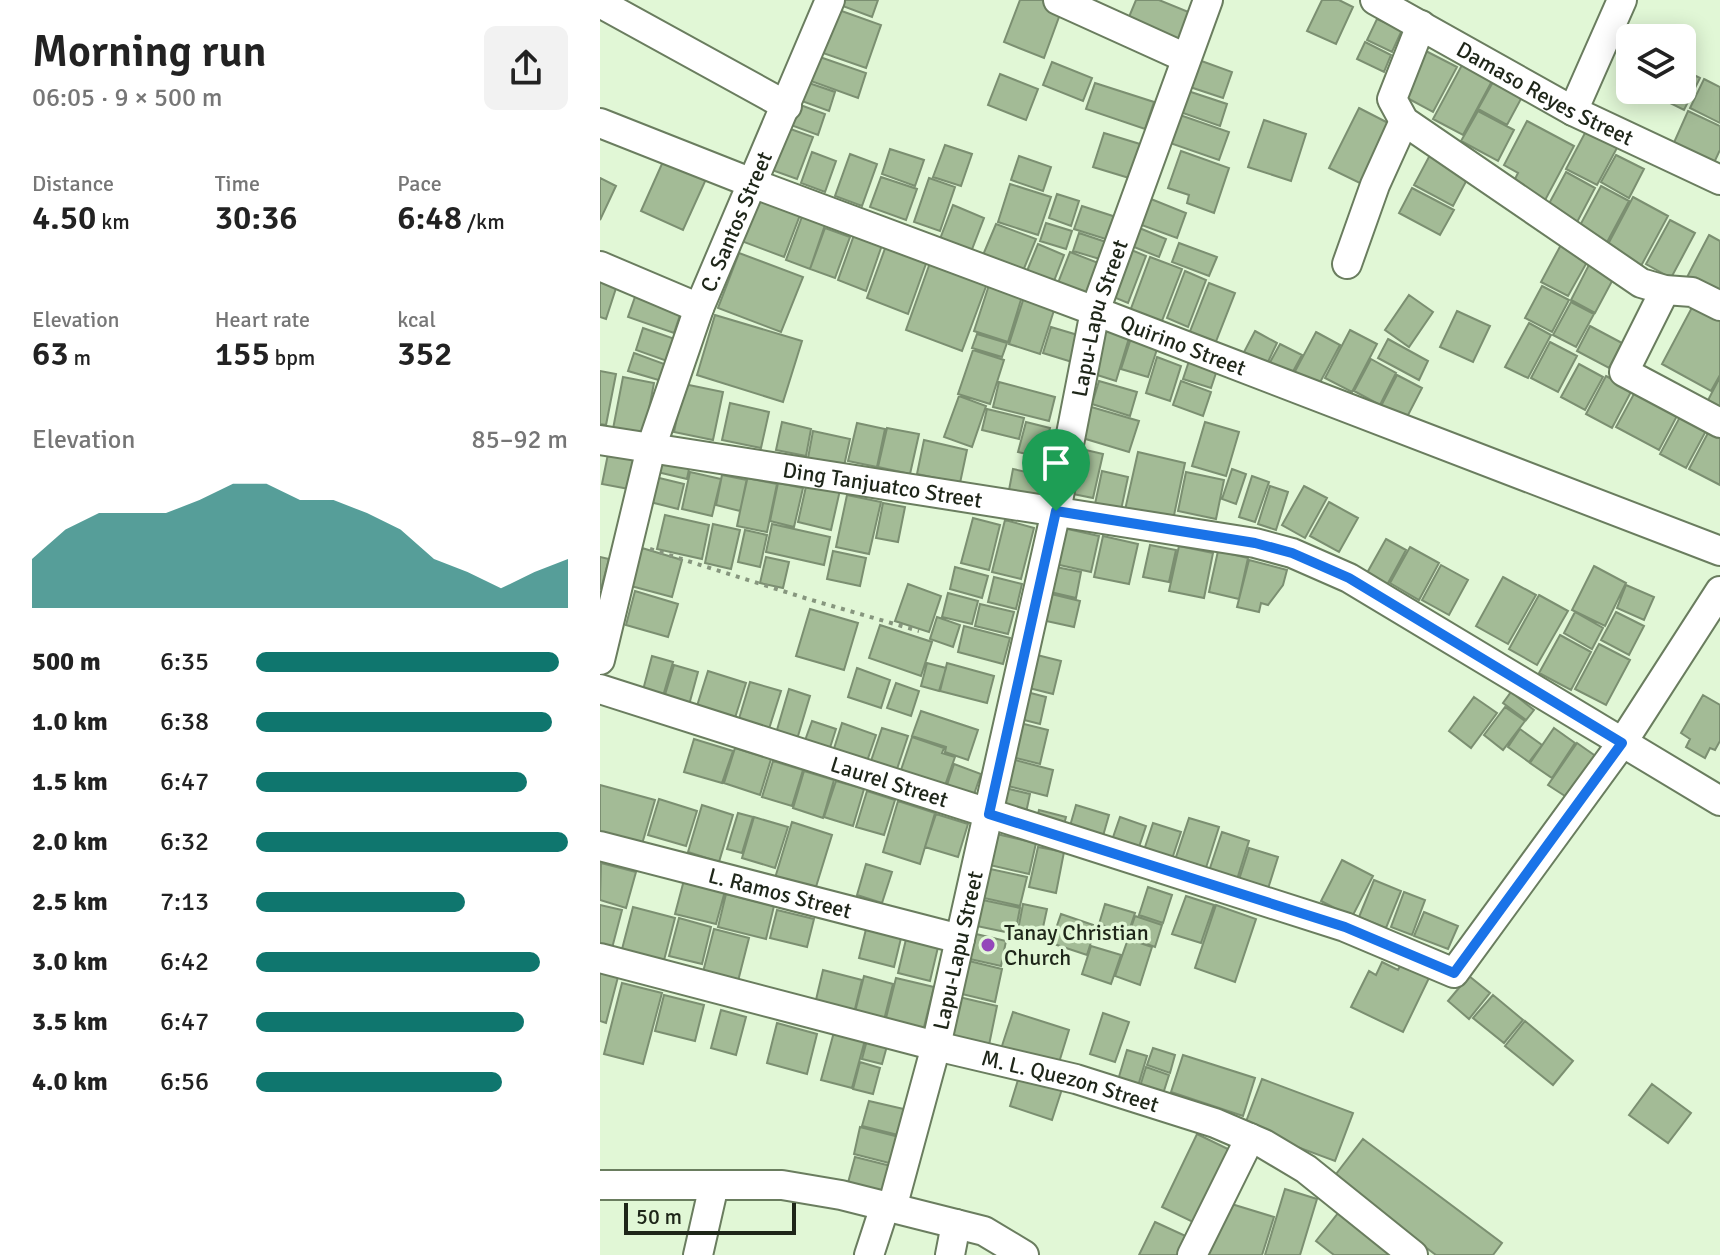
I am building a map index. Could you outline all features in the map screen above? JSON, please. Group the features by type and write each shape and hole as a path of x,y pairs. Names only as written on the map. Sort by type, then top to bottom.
{"street":[{"name":"C. Santos Street","path":"600,660 651,448 699,308 830,0"},
{"path":"1058,0 1186,58"},
{"name":"Lapu-Lapu Street","path":"869,1255 888,1207 936,1046 1056,511 1095,311 1208,0"},
{"name":"Damaso Reyes Street","path":"1375,0 1573,111 1720,180"},
{"path":"1573,111 1622,0"},
{"path":"600,3 787,106"},
{"path":"1421,25 1392,99 1404,121 1641,283 1665,290 1692,292 1720,306"},
{"path":"1347,264 1375,185 1404,121"},
{"name":"Quirino Street","path":"600,123 1720,551"},
{"path":"600,266 699,308"},
{"path":"1665,290 1624,372 1720,423"},
{"name":"Ding Tanjuatco Street","path":"600,440 1255,543 1292,553 1349,578 1720,801"},
{"path":"1622,743 1720,591"},
{"name":"Laurel Street","path":"600,689 1345,927 1454,973 1622,743"},
{"name":"L. Ramos Street","path":"600,846 960,939"},
{"name":"M. L. Quezon Street","path":"600,958 936,1046 1076,1079 1215,1123 1250,1138 1306,1169 1413,1255"},
{"path":"1192,1255 1250,1138"},
{"path":"600,1185 782,1185 841,1195 984,1231 1024,1255"},
{"path":"698,1255 714,1185"},
{"path":"950,1255 956,1224"}],"path":[{"path":"628,542 919,631"}],"building":[{"path":"842,0 878,0 872,17 840,5"},
{"path":"1020,0 1047,0 1063,6 1044,58 1004,42"},
{"path":"1136,0 1159,0 1191,13 1176,50 1124,29"},
{"path":"1322,0 1339,0 1353,7 1336,44 1307,31"},
{"path":"836,9 881,25 866,68 820,52"},
{"path":"1377,19 1402,30 1392,52 1367,40"},
{"path":"1365,42 1391,55 1384,72 1357,59"},
{"path":"1422,49 1457,67 1433,112 1398,93"},
{"path":"817,56 866,73 858,98 808,80"},
{"path":"1196,59 1232,72 1223,98 1187,86"},
{"path":"1052,62 1092,78 1083,101 1043,85"},
{"path":"1462,65 1492,81 1463,135 1433,119"},
{"path":"1000,74 1038,89 1026,120 988,105"},
{"path":"1704,79 1720,87 1720,123 1690,108 1696,104 1696,96"},
{"path":"806,82 835,92 829,111 799,100"},
{"path":"1493,82 1522,97 1507,125 1478,109"},
{"path":"1095,83 1154,102 1145,129 1086,109"},
{"path":"1188,91 1227,104 1220,126 1180,112"},
{"path":"795,103 825,114 818,135 788,124"},
{"path":"1672,104 1687,104 1684,110"},
{"path":"1359,108 1398,128 1368,187 1329,168"},
{"path":"1478,111 1514,130 1498,161 1461,141"},
{"path":"1688,111 1720,126 1720,150 1713,165 1672,147"},
{"path":"1177,114 1229,132 1219,160 1167,142"},
{"path":"1264,120 1306,134 1291,181 1248,167"},
{"path":"1527,121 1574,146 1543,204 1511,187 1518,173 1504,165"},
{"path":"785,127 813,137 797,179 769,169"},
{"path":"1586,131 1617,148 1597,185 1566,169"},
{"path":"1104,133 1140,144 1129,178 1093,167"},
{"path":"945,145 972,154 961,186 933,177"},
{"path":"890,149 924,160 915,186 882,174"},
{"path":"1181,151 1229,168 1214,213 1187,203 1189,195 1168,188"},
{"path":"812,152 836,161 825,192 801,183"},
{"path":"1431,153 1470,174 1453,206 1414,185"},
{"path":"850,154 877,164 862,206 835,196"},
{"path":"1616,155 1644,169 1629,198 1601,182"},
{"path":"1019,156 1051,167 1043,191 1011,180"},
{"path":"665,157 707,177 683,230 641,211"},
{"path":"1566,172 1595,188 1575,226 1545,211"},
{"path":"881,177 917,189 906,220 870,207"},
{"path":"600,178 616,186 600,220"},
{"path":"929,178 955,187 940,231 914,222"},
{"path":"1010,184 1051,197 1038,235 998,222"},
{"path":"1601,186 1629,201 1605,246 1577,231"},
{"path":"1412,188 1454,210 1440,235 1399,213"},
{"path":"1057,194 1079,201 1071,226 1049,218"},
{"path":"752,197 800,215 784,257 736,239"},
{"path":"1146,197 1186,213 1177,238 1136,223"},
{"path":"1633,197 1668,216 1641,266 1606,248"},
{"path":"953,205 984,218 971,252 940,239"},
{"path":"1082,206 1119,218 1112,241 1074,229"},
{"path":"803,214 826,222 810,269 786,260"},
{"path":"1670,220 1695,233 1671,278 1646,264"},
{"path":"1046,223 1072,231 1066,249 1040,241"},
{"path":"996,224 1036,239 1023,271 983,255"},
{"path":"1137,227 1166,239 1159,257 1129,245"},
{"path":"825,228 850,237 835,278 810,269"},
{"path":"1079,233 1109,243 1103,260 1073,251"},
{"path":"854,235 882,245 866,291 838,280"},
{"path":"1709,235 1720,241 1720,300 1685,281"},
{"path":"1563,241 1591,255 1568,296 1541,282"},
{"path":"887,243 928,258 908,314 867,298"},
{"path":"1179,243 1217,257 1209,276 1172,262"},
{"path":"1038,244 1064,255 1054,281 1027,271"},
{"path":"1129,249 1146,256 1128,303 1111,296"},
{"path":"1070,252 1101,264 1089,295 1058,283"},
{"path":"739,253 803,277 781,332 718,308"},
{"path":"1150,257 1182,269 1160,326 1129,314"},
{"path":"1593,257 1618,270 1595,313 1571,300"},
{"path":"931,260 988,281 962,351 906,330"},
{"path":"1185,271 1206,280 1188,327 1167,318"},
{"path":"600,279 617,285 606,319 600,317"},
{"path":"990,282 1023,293 1008,342 974,331"},
{"path":"1209,283 1235,293 1215,344 1189,334"},
{"path":"1542,286 1569,300 1552,332 1525,318"},
{"path":"1026,291 1057,301 1040,354 1009,344"},
{"path":"636,294 682,309 674,333 628,317"},
{"path":"1409,295 1433,312 1409,347 1385,330"},
{"path":"1697,298 1720,310 1720,375 1711,391 1662,364"},
{"path":"1571,302 1594,314 1576,347 1553,335"},
{"path":"1457,311 1490,326 1473,362 1440,347"},
{"path":"715,315 802,341 783,402 697,375"},
{"path":"1529,323 1551,335 1528,378 1505,367"},
{"path":"1590,326 1622,343 1609,368 1577,351"},
{"path":"1051,327 1081,336 1072,362 1043,353"},
{"path":"643,328 675,339 667,361 636,350"},
{"path":"1104,330 1129,338 1116,381 1091,373"},
{"path":"1350,330 1377,344 1352,392 1325,378"},
{"path":"1255,331 1277,343 1266,366 1243,354"},
{"path":"1316,332 1340,345 1316,390 1292,377"},
{"path":"977,334 1007,343 1002,357 972,348"},
{"path":"1132,335 1159,343 1148,377 1121,369"},
{"path":"1388,339 1428,361 1419,380 1378,358"},
{"path":"1550,342 1577,356 1558,392 1531,378"},
{"path":"1280,344 1302,355 1290,377 1268,366"},
{"path":"973,350 1004,360 990,404 958,394"},
{"path":"634,353 667,365 662,381 628,371"},
{"path":"1157,357 1181,366 1170,401 1146,393"},
{"path":"1190,358 1218,367 1211,388 1183,379"},
{"path":"1371,359 1396,373 1380,405 1354,391"},
{"path":"1579,364 1603,377 1585,410 1561,397"},
{"path":"600,371 616,374 606,425 600,424"},
{"path":"1397,375 1422,388 1406,419 1381,406"},
{"path":"1606,376 1632,390 1612,428 1586,414"},
{"path":"623,377 654,383 644,435 613,429"},
{"path":"1720,377 1720,414 1705,406"},
{"path":"1099,381 1137,392 1130,416 1092,404"},
{"path":"1181,381 1211,392 1203,416 1173,405"},
{"path":"999,382 1055,397 1049,421 993,407"},
{"path":"684,384 723,392 713,440 674,432"},
{"path":"1635,392 1678,414 1659,450 1616,427"},
{"path":"959,396 986,406 972,447 944,437"},
{"path":"730,403 769,412 761,448 722,440"},
{"path":"1088,406 1139,421 1129,452 1079,437"},
{"path":"987,409 1024,418 1019,439 982,430"},
{"path":"1681,415 1707,429 1686,468 1660,454"},
{"path":"782,422 811,429 806,456 776,450"},
{"path":"1026,422 1050,428 1043,458 1018,452"},
{"path":"1205,422 1239,432 1226,476 1192,466"},
{"path":"857,423 885,429 877,467 848,461"},
{"path":"887,428 919,434 910,474 878,467"},
{"path":"813,431 850,439 844,466 808,458"},
{"path":"1709,431 1720,436 1720,485 1689,469"},
{"path":"924,440 967,450 960,483 917,474"},
{"path":"1073,447 1103,454 1093,498 1063,492"},
{"path":"1138,452 1185,463 1173,520 1125,510"},
{"path":"608,454 635,460 629,489 602,484"},
{"path":"657,457 690,464 687,479 653,471"},
{"path":"1013,469 1045,476 1040,497 1009,490"},
{"path":"1232,469 1246,474 1236,504 1222,499"},
{"path":"1102,471 1128,477 1121,510 1095,504"},
{"path":"690,472 721,479 712,516 682,509"},
{"path":"1186,472 1224,480 1216,519 1178,511"},
{"path":"722,475 747,480 740,511 716,505"},
{"path":"651,476 684,484 678,509 646,501"},
{"path":"1252,476 1269,482 1255,522 1239,517"},
{"path":"747,478 777,484 767,532 737,526"},
{"path":"807,482 840,490 831,530 798,522"},
{"path":"778,483 803,488 794,527 770,521"},
{"path":"1270,486 1288,492 1276,530 1258,524"},
{"path":"1304,486 1327,498 1305,538 1282,525"},
{"path":"847,495 881,502 869,554 836,547"},
{"path":"1329,502 1358,518 1339,552 1310,536"},
{"path":"883,503 905,507 898,542 876,538"},
{"path":"665,515 709,525 702,559 657,549"},
{"path":"973,518 1000,525 989,570 961,563"},
{"path":"1005,520 1034,528 1021,579 992,572"},
{"path":"713,524 740,530 731,569 705,563"},
{"path":"772,524 830,537 824,565 766,552"},
{"path":"1063,528 1099,536 1091,572 1055,564"},
{"path":"745,530 767,535 760,567 738,562"},
{"path":"1103,536 1138,544 1129,584 1094,577"},
{"path":"1386,539 1406,550 1387,585 1367,573"},
{"path":"1150,545 1176,550 1169,582 1143,577"},
{"path":"1179,546 1213,553 1204,598 1169,591"},
{"path":"1410,547 1439,563 1419,600 1390,583"},
{"path":"642,548 682,560 672,597 631,586"},
{"path":"833,551 866,558 860,586 827,579"},
{"path":"1218,551 1248,558 1239,599 1209,592"},
{"path":"600,557 609,559 601,589 600,588"},
{"path":"766,557 789,562 783,588 760,583"},
{"path":"1249,560 1287,570 1283,585 1268,605 1261,603 1259,612 1237,607"},
{"path":"1441,565 1468,580 1449,615 1422,600"},
{"path":"1051,566 1081,572 1076,598 1046,591"},
{"path":"1594,566 1626,583 1605,626 1572,610"},
{"path":"955,567 988,576 982,598 950,589"},
{"path":"994,577 1022,584 1016,609 988,602"},
{"path":"1503,577 1536,595 1508,644 1476,626"},
{"path":"908,584 941,596 929,632 895,621"},
{"path":"1626,585 1654,597 1644,620 1617,608"},
{"path":"635,591 678,604 668,637 626,625"},
{"path":"1043,592 1080,601 1074,627 1037,619"},
{"path":"948,593 978,601 972,624 942,617"},
{"path":"1539,595 1568,611 1537,665 1509,649"},
{"path":"980,604 1014,612 1008,634 975,626"},
{"path":"810,609 858,623 844,670 796,656"},
{"path":"1575,612 1603,628 1592,649 1564,633"},
{"path":"1616,612 1644,626 1629,655 1601,640"},
{"path":"937,617 960,625 953,647 930,639"},
{"path":"880,625 932,642 921,676 869,658"},
{"path":"964,626 1010,638 1003,664 958,652"},
{"path":"1560,635 1591,652 1571,690 1539,673"},
{"path":"1599,644 1630,660 1606,705 1575,689"},
{"path":"1033,654 1061,661 1053,694 1025,687"},
{"path":"652,656 673,662 663,696 643,690"},
{"path":"927,663 946,668 939,691 921,686"},
{"path":"947,663 994,676 987,703 940,691"},
{"path":"674,665 698,672 689,705 664,698"},
{"path":"857,668 890,680 881,708 848,697"},
{"path":"708,671 746,683 734,721 696,709"},
{"path":"750,682 781,691 768,732 738,722"},
{"path":"896,683 919,691 911,716 887,708"},
{"path":"789,689 810,696 795,746 774,740"},
{"path":"1023,691 1046,697 1040,724 1016,718"},
{"path":"1511,692 1534,710 1526,720 1503,703"},
{"path":"1703,695 1720,705 1720,741 1715,750 1710,748 1705,758 1686,747 1690,739 1681,733"},
{"path":"1474,697 1497,713 1471,748 1449,731"},
{"path":"1505,707 1525,721 1503,750 1484,735"},
{"path":"921,711 978,730 968,760 945,752 946,747 912,736"},
{"path":"812,721 836,729 828,754 803,746"},
{"path":"1016,722 1048,730 1040,764 1008,756"},
{"path":"842,723 876,735 865,767 832,755"},
{"path":"882,728 908,736 895,775 869,767"},
{"path":"1554,728 1575,743 1552,778 1530,763"},
{"path":"1520,729 1542,745 1529,762 1508,747"},
{"path":"912,737 944,748 942,753 955,757 942,794 898,779"},
{"path":"694,739 733,751 722,783 684,772"},
{"path":"1577,743 1597,757 1568,798 1548,785"},
{"path":"735,748 771,759 760,795 724,783"},
{"path":"1015,760 1053,770 1047,796 1008,786"},
{"path":"773,761 803,770 792,806 762,797"},
{"path":"954,764 981,774 971,803 944,794"},
{"path":"804,771 834,780 823,818 793,808"},
{"path":"836,781 864,789 853,826 824,817"},
{"path":"600,785 655,800 642,844 600,832"},
{"path":"1001,787 1030,794 1024,822 995,815"},
{"path":"867,791 895,800 884,835 856,827"},
{"path":"659,799 697,811 686,846 648,835"},
{"path":"898,801 935,813 920,864 883,852"},
{"path":"702,805 733,815 719,862 688,852"},
{"path":"1076,805 1109,815 1101,843 1068,833"},
{"path":"1039,810 1066,817 1062,832 1035,825"},
{"path":"738,813 753,817 742,853 727,849"},
{"path":"936,814 968,824 958,857 925,847"},
{"path":"754,817 788,827 775,868 742,858"},
{"path":"1120,817 1146,826 1136,856 1110,846"},
{"path":"1189,818 1219,827 1204,874 1174,863"},
{"path":"792,822 832,835 815,890 775,878"},
{"path":"1153,823 1181,832 1171,862 1143,853"},
{"path":"988,832 1036,843 1029,874 981,863"},
{"path":"1222,832 1249,841 1234,889 1206,880"},
{"path":"1038,847 1064,852 1056,893 1029,887"},
{"path":"1249,848 1278,857 1266,895 1237,886"},
{"path":"1342,860 1373,876 1352,917 1321,901"},
{"path":"601,863 636,872 626,908 600,900"},
{"path":"866,864 892,872 882,903 857,895"},
{"path":"981,867 1027,877 1020,906 975,896"},
{"path":"684,880 725,891 716,924 675,914"},
{"path":"1374,880 1401,891 1386,928 1359,917"},
{"path":"1148,887 1172,895 1163,923 1139,915"},
{"path":"1404,892 1425,900 1412,935 1391,927"},
{"path":"726,894 774,906 766,939 718,927"},
{"path":"1186,896 1214,905 1201,943 1172,934"},
{"path":"978,899 1020,908 1015,934 972,925"},
{"path":"1023,904 1047,909 1040,941 1017,935"},
{"path":"1105,904 1135,913 1128,934 1099,924"},
{"path":"600,905 622,910 611,952 600,948"},
{"path":"1216,905 1256,919 1235,982 1195,968"},
{"path":"633,907 675,918 663,964 621,953"},
{"path":"777,910 814,919 807,947 770,938"},
{"path":"1424,912 1458,926 1448,949 1414,936"},
{"path":"1061,914 1096,926 1087,955 1051,943"},
{"path":"1135,916 1162,925 1155,947 1128,937"},
{"path":"679,918 711,927 702,964 669,956"},
{"path":"867,925 902,934 894,967 859,958"},
{"path":"714,929 749,938 738,981 703,972"},
{"path":"976,934 1006,941 1001,966 970,959"},
{"path":"907,935 939,943 930,981 898,973"},
{"path":"1128,939 1152,947 1140,985 1115,976"},
{"path":"1091,946 1121,955 1111,984 1082,974"},
{"path":"969,961 1002,969 995,1002 962,994"},
{"path":"1382,962 1398,970 1401,964 1429,978 1403,1032 1351,1007 1369,971 1376,975"},
{"path":"823,970 862,980 854,1013 815,1004"},
{"path":"600,972 618,977 606,1023 600,1021"},
{"path":"864,976 893,984 884,1020 855,1012"},
{"path":"1469,976 1490,993 1469,1019 1448,1001"},
{"path":"896,978 934,987 923,1031 885,1022"},
{"path":"622,983 662,993 643,1064 604,1054"},
{"path":"664,995 704,1005 695,1041 655,1031"},
{"path":"1493,995 1523,1020 1504,1043 1473,1018"},
{"path":"955,996 997,1006 989,1045 947,1036"},
{"path":"721,1010 746,1017 736,1055 711,1048"},
{"path":"1013,1012 1069,1030 1057,1069 1000,1052"},
{"path":"1103,1013 1129,1022 1115,1062 1090,1054"},
{"path":"1525,1021 1573,1061 1553,1085 1505,1046"},
{"path":"777,1023 817,1034 807,1074 767,1063"},
{"path":"834,1032 865,1040 852,1088 821,1080"},
{"path":"867,1040 887,1046 882,1064 862,1059"},
{"path":"1153,1048 1175,1055 1170,1073 1147,1065"},
{"path":"1127,1050 1147,1056 1138,1086 1118,1080"},
{"path":"1183,1055 1255,1078 1243,1116 1171,1092"},
{"path":"860,1062 880,1068 873,1094 853,1089"},
{"path":"1146,1067 1169,1075 1162,1097 1139,1090"},
{"path":"1021,1070 1064,1083 1052,1120 1010,1106"},
{"path":"1262,1079 1353,1113 1335,1161 1244,1127"},
{"path":"1652,1084 1691,1113 1668,1143 1629,1115"},
{"path":"869,1101 908,1110 902,1136 862,1126"},
{"path":"860,1127 903,1138 897,1165 854,1154"},
{"path":"1197,1134 1230,1150 1195,1223 1162,1207"},
{"path":"1363,1139 1502,1243 1493,1255 1436,1255 1333,1178"},
{"path":"855,1157 891,1166 882,1199 846,1190"},
{"path":"1285,1189 1317,1199 1300,1255 1265,1255"},
{"path":"1225,1202 1274,1217 1262,1255 1208,1255"},
{"path":"1339,1212 1394,1255 1334,1255 1316,1241"},
{"path":"1155,1222 1190,1238 1182,1255 1139,1255"}],"place":[{"name":"Tanay Christian Church","path":"988,945"}],"route":[{"path":"1056,511 1255,543 1292,553 1349,578 1622,743 1454,973 1345,927 989,814 1056,511"}]}
